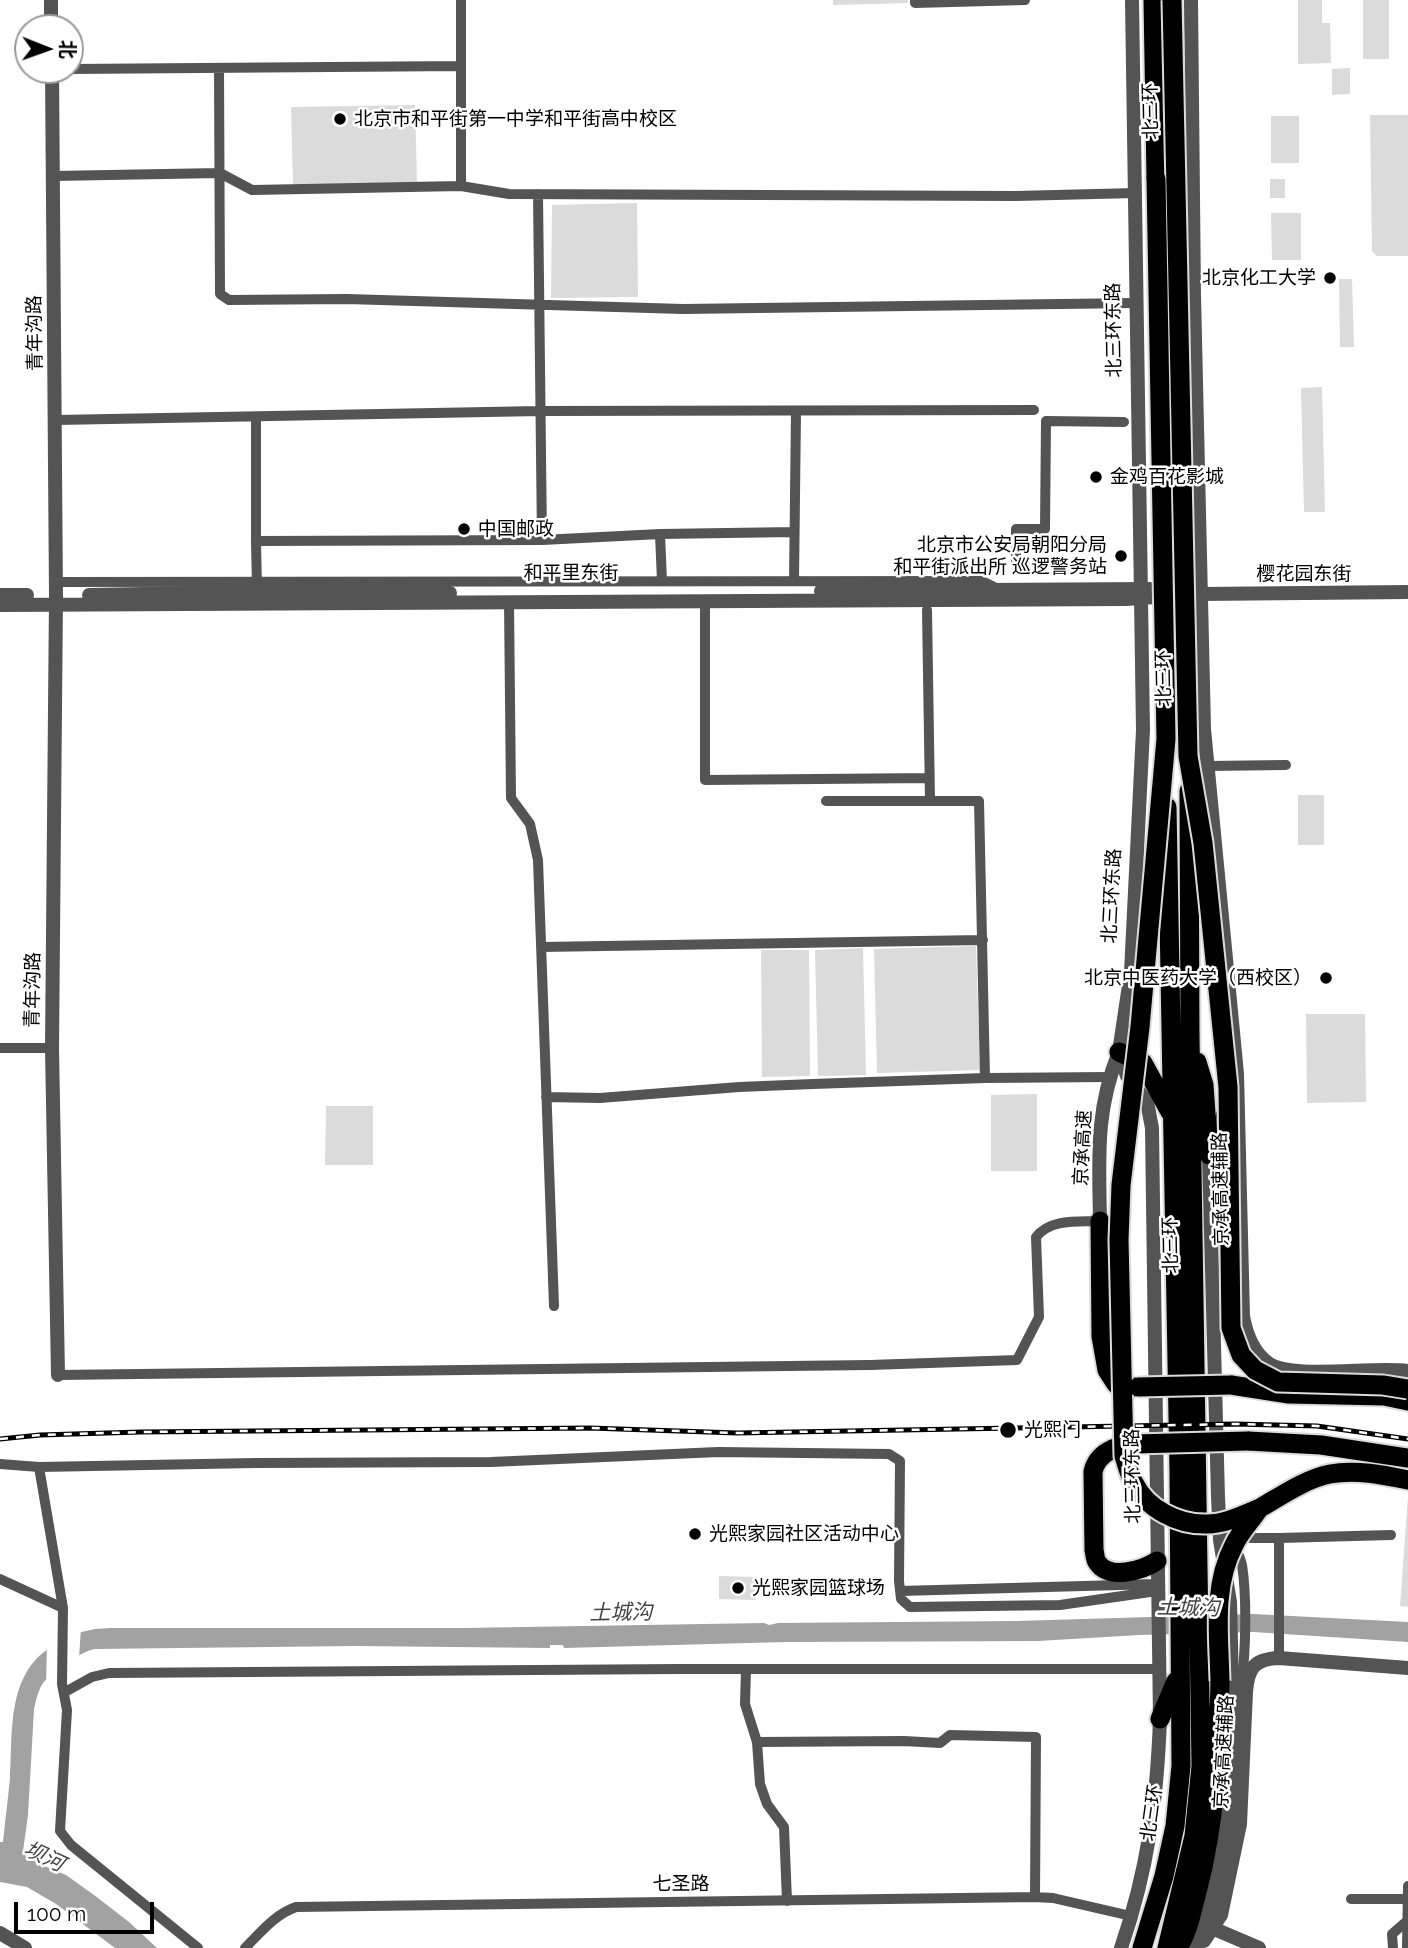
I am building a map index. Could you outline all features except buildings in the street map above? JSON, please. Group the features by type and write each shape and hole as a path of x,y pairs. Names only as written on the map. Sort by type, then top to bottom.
{"highway":[{"name":"北三环","path":"1153,0 1172,1116 1186,1355"},
{"name":"北三环","path":"1172,0 1188,756 1190,1036 1186,1355"},
{"path":"1166,739 1140,1027 1121,1185 1119,1240 1124,1456 1134,1483 1147,1501 1183,1522 1209,1525 1260,1508 1287,1492 1330,1474 1356,1473 1408,1480"},
{"path":"1188,756 1203,843 1228,1087 1231,1328 1241,1355 1255,1370 1278,1381 1383,1385 1408,1389"},
{"path":"1190,1036 1204,1085 1209,1155"},
{"path":"1119,1052 1143,1063 1172,1116"},
{"path":"1100,1221 1101,1336 1107,1370 1116,1384 1138,1387 1231,1385 1289,1394 1384,1396 1408,1401"},
{"path":"1167,1948 1194,1836 1201,1766 1199,1590 1188,1471 1186,1355"},
{"path":"1157,1561 1146,1568 1123,1572 1107,1569 1097,1562 1094,1550 1093,1472 1095,1463 1111,1449 1135,1444 1248,1441 1321,1445 1408,1458"},
{"name":"北三环","path":"1142,1948 1164,1876 1175,1826 1181,1766 1178,1590 1188,1471"},
{"path":"1178,1948 1186,1934 1207,1856 1217,1774 1220,1681 1218,1600 1234,1543 1260,1508"},
{"path":"1160,1718 1179,1673"}],"street":[{"path":"461,0 461,186"},
{"path":"915,0 915,3 926,3 1025,0"},
{"name":"北三环东路","path":"1121,1948 1148,1853 1158,1781 1160,1718 1152,1128 1147,1102 1127,1076 1119,1052 1131,972 1143,730 1132,0"},
{"path":"1191,0 1204,729 1237,1074 1209,1155 1220,1540 1237,1602 1245,1663 1233,1726"},
{"path":"84,69 461,66"},
{"path":"219,68 220,294 229,300 347,299 683,309 1136,303"},
{"name":"青年沟路","path":"52,84 56,594 52,1048 58,1375"},
{"path":"53,176 220,173 252,190 461,186 509,194 1016,196 1194,188"},
{"path":"538,194 542,540"},
{"path":"56,421 541,411 1034,411"},
{"path":"794,581 796,411"},
{"path":"256,416 257,587 662,581 982,581 998,590"},
{"path":"1016,564 1016,529 1045,529 1046,421 1124,422"},
{"path":"256,541 542,540 660,534 794,532"},
{"path":"660,534 662,581"},
{"name":"和平里东街","path":"0,595 257,587 998,590 1141,594"},
{"name":"樱花园东街","path":"1141,594 1408,592"},
{"name":"和平里东街","path":"0,605 56,594 509,602 1141,594"},
{"path":"705,601 705,780 929,778"},
{"path":"509,602 511,798 530,824 538,860 554,1306"},
{"path":"927,610 930,801"},
{"path":"1141,625 1201,623"},
{"path":"1143,730 1204,729"},
{"path":"1208,766 1286,765"},
{"path":"826,802 979,801 985,1078"},
{"path":"541,947 983,940"},
{"path":"0,1048 52,1048"},
{"name":"京承高速","path":"1100,1221 1099,1127 1109,1077 1119,1052"},
{"name":"京承高速辅路","path":"1237,1074 1241,1293 1245,1329 1251,1343 1268,1364 1291,1371 1408,1371"},
{"path":"546,1097 600,1098 738,1087 985,1078 1127,1076"},
{"path":"58,1375 870,1365 1017,1360 1038,1317 1037,1237 1042,1230 1054,1224 1100,1221"},
{"path":"0,1464 39,1467 491,1462 718,1452 889,1454 900,1461 900,1591 901,1599 910,1607 1060,1605 1157,1592"},
{"path":"39,1467 63,1608 64,1688 67,1710 60,1831 71,1845 198,1948"},
{"path":"1197,1948 1223,1850 1231,1786 1233,1726 1230,1656 1242,1563 1226,1529 1218,1497"},
{"path":"1226,1529 1251,1538 1391,1535"},
{"path":"1279,1538 1279,1651 1408,1668"},
{"path":"0,1579 63,1608"},
{"path":"900,1591 1157,1592"},
{"name":"京承高速辅路","path":"1197,1948 1221,1915 1240,1824 1248,1676 1258,1662 1279,1651"},
{"path":"64,1688 109,1673 1158,1664"},
{"path":"746,1669 745,1704 757,1742 760,1784 766,1804 784,1827 787,1900"},
{"path":"757,1742 940,1743 950,1735 1036,1737 1035,1897"},
{"path":"1407,1948 1408,1886"},
{"name":"七圣路","path":"245,1948 282,1912 296,1907 1035,1897 1053,1898 1131,1916"},
{"path":"1351,1899 1408,1899"},
{"path":"1392,1948 1392,1934 1407,1921"},
{"path":"1212,1928 1259,1948"},
{"path":"0,1933 25,1948"}],"shaded area":[{"path":"833,0 908,0 908,3 833,5"},
{"path":"1298,0 1322,0 1322,23 1330,23 1331,63 1298,64"},
{"path":"1363,0 1389,0 1389,59 1363,59"},
{"path":"1350,68 1350,94 1332,95 1332,69"},
{"path":"415,105 417,183 293,185 291,107"},
{"path":"1370,115 1408,115 1408,256 1377,256 1372,251"},
{"path":"1271,116 1299,116 1299,163 1271,163"},
{"path":"1270,179 1285,179 1285,198 1270,198"},
{"path":"637,203 638,297 551,298 552,205"},
{"path":"1271,213 1301,213 1301,260 1272,260"},
{"path":"1339,279 1352,279 1354,347 1340,347"},
{"path":"1322,387 1325,512 1304,512 1301,388"},
{"path":"1298,795 1324,795 1324,845 1298,845"},
{"path":"976,946 980,1070 877,1073 874,949"},
{"path":"863,948 866,1075 818,1076 815,950"},
{"path":"761,950 809,950 810,1076 762,1077"},
{"path":"1306,1014 1365,1014 1366,1102 1307,1103"},
{"path":"1037,1094 1037,1171 991,1171 991,1095"},
{"path":"326,1106 373,1106 373,1165 325,1165"},
{"path":"1408,1497 1408,1607 1400,1606"},
{"name":"光熙家园篮球场","path":"719,1576 756,1577 756,1600 719,1599"},
{"path":"1253,1614 1408,1622 1408,1642 1253,1632 1038,1641 785,1642 564,1648 563,1645 550,1645 550,1648 356,1646 94,1649 60,1668 43,1683 38,1692 34,1709 28,1815 23,1851 37,1863 66,1875 94,1895 157,1948 115,1948 56,1904 27,1887 0,1882 0,1842 3,1842 15,1703 20,1686 28,1670 40,1656 56,1644 88,1630 769,1625"}],"pier":[{"path":"81,1627 79,1659 46,1686 47,1645"}],"railway":[{"path":"0,1439 141,1432 590,1428 737,1433 1235,1424 1317,1426 1408,1439"}],"place":[{"name":"北京市和平街第一中学和平街高中校区","path":"340,119"},
{"name":"北京化工大学","path":"1330,278"},
{"name":"金鸡百花影城","path":"1096,477"},
{"name":"中国邮政","path":"464,529"},
{"name":"北京市公安局朝阳分局 和平街派出所 巡逻警务站","path":"1121,556"},
{"name":"北京中医药大学（西校区）","path":"1326,978"},
{"name":"光熙门","path":"1008,1430"},
{"name":"光熙家园社区活动中心","path":"695,1534"},
{"name":"光熙家园篮球场","path":"738,1588"}],"water label":[{"name":"土城沟","path":"1188,1608"},
{"name":"土城沟","path":"621,1613"},
{"name":"坝河","path":"44,1857"}]}
